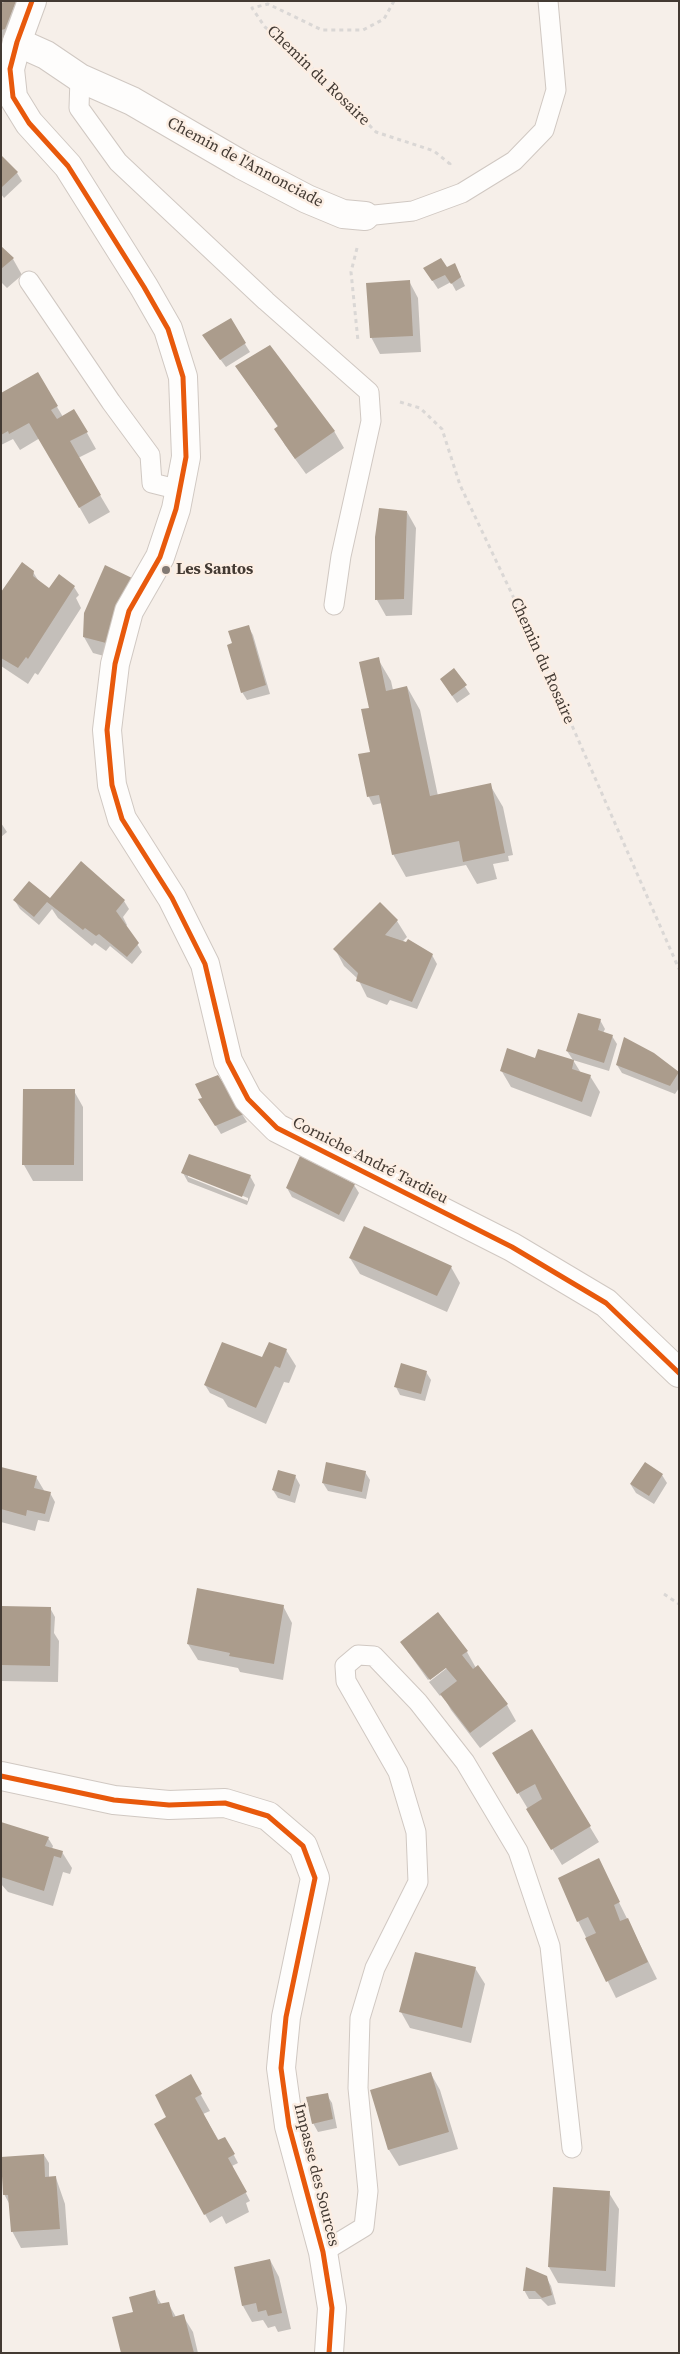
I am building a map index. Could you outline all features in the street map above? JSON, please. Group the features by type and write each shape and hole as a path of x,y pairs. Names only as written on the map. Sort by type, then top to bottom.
{"street":[{"name":"Corniche André Tardieu","path":"32,1 17,42 10,69 13,97 29,123 68,166 119,246 168,329 183,377 186,457 176,509 160,557 129,611 115,664 107,730 112,785 122,818 172,898 205,964 228,1061 248,1099 278,1128 512,1247 606,1303 679,1373"},
{"name":"Chemin de l'Annonciade","path":"17,42 46,55 80,78 132,101 242,165 307,199 343,214 364,216"},
{"name":"Impasse des Sources","path":"1,1776 114,1800 169,1805 225,1804 268,1816 303,1846 315,1878 286,2017 281,2068 289,2126 323,2252 332,2308 329,2353"}],"lane":[{"name":"Chemin de l'Annonciade","path":"364,216 413,211 462,193 514,161 544,130 556,90 548,1"},
{"path":"80,78 79,108 118,162 266,301 366,389 371,421 340,556 334,606"},
{"path":"29,281 111,402 150,455 152,483 180,490"},
{"path":"323,2252 364,2227 368,2191 358,2088 360,2018 375,1968 418,1882 416,1832 398,1772 346,1681 345,1666 358,1655 374,1656 418,1702 465,1762 518,1851 550,1946 572,2148"}],"path":[{"path":"364,216 351,272 366,389"},
{"path":"664,1594 679,1604"}],"building":[{"path":"16,1 5,29 1,30 1,3"},
{"path":"1,155 18,172 1,188"},
{"path":"1,246 14,258 1,269"},
{"path":"441,258 447,267 455,263 461,277 451,284 445,275 432,281 423,268"},
{"path":"410,280 413,336 370,338 366,283"},
{"path":"231,318 246,343 220,360 202,335"},
{"path":"270,345 335,431 295,459 274,429 278,426 235,366"},
{"path":"38,372 58,406 51,410 57,419 74,409 88,432 70,441 101,495 79,508 29,423 9,434 8,431 1,435 1,393"},
{"path":"379,508 407,511 404,599 375,600 375,537"},
{"path":"22,562 34,571 33,576 49,588 59,574 75,586 28,659 26,657 18,668 1,658 1,592"},
{"path":"105,565 132,578 116,607 106,643 83,637 84,613"},
{"path":"249,625 266,685 241,693 227,645 232,643 228,631"},
{"path":"379,657 386,691 407,686 430,796 491,783 505,853 463,862 459,841 392,855 379,795 367,797 358,754 370,752 361,709 369,708 359,662"},
{"path":"454,668 467,685 452,696 440,679"},
{"path":"81,861 125,900 116,911 139,943 127,957 99,934 96,936 85,928 83,930 47,902 34,917 13,900 29,881 50,898"},
{"path":"380,902 398,920 385,935 406,942 408,939 433,954 412,1002 356,981 358,973 333,949"},
{"path":"578,1013 601,1019 598,1030 613,1035 604,1063 566,1051"},
{"path":"624,1037 654,1053 679,1072 670,1086 616,1065"},
{"path":"507,1048 535,1058 538,1049 574,1060 572,1069 591,1075 582,1102 500,1071"},
{"path":"218,1075 244,1114 215,1126 198,1099 202,1098 195,1084"},
{"path":"23,1089 75,1089 74,1165 22,1165"},
{"path":"189,1154 251,1175 242,1197 181,1173"},
{"path":"300,1156 355,1184 339,1215 286,1188"},
{"path":"364,1226 452,1266 437,1296 349,1258"},
{"path":"222,1342 262,1357 269,1342 287,1349 280,1368 275,1366 256,1408 204,1385"},
{"path":"401,1363 427,1371 421,1394 394,1387"},
{"path":"326,1462 366,1471 362,1492 322,1483"},
{"path":"645,1462 663,1474 649,1496 630,1484"},
{"path":"1,1467 37,1476 34,1488 51,1492 45,1514 27,1510 26,1516 1,1509"},
{"path":"278,1470 296,1475 290,1496 272,1490"},
{"path":"197,1588 284,1605 274,1664 229,1656 230,1653 187,1644"},
{"path":"1,1606 51,1607 50,1666 1,1665"},
{"path":"438,1612 468,1651 462,1655 473,1669 478,1665 508,1704 470,1733 440,1694 457,1681 446,1668 430,1680 400,1642"},
{"path":"532,1729 591,1826 551,1850 526,1809 542,1799 535,1784 517,1794 492,1753"},
{"path":"1,1822 49,1837 45,1846 63,1851 61,1858 54,1856 44,1891 1,1877"},
{"path":"599,1858 620,1902 614,1905 620,1921 628,1918 648,1962 606,1982 585,1938 596,1933 588,1917 577,1922 558,1878"},
{"path":"415,1952 476,1967 462,2028 399,2012"},
{"path":"431,2072 449,2132 388,2150 370,2090"},
{"path":"191,2074 202,2094 195,2098 218,2140 225,2137 235,2154 228,2158 247,2192 204,2215 154,2124 166,2117 155,2095"},
{"path":"328,2093 333,2119 312,2124 306,2097"},
{"path":"44,2154 45,2177 56,2176 60,2229 11,2232 8,2195 3,2195 1,2157"},
{"path":"553,2187 610,2191 606,2271 548,2267"},
{"path":"270,2259 282,2313 268,2316 266,2310 258,2312 256,2303 242,2306 234,2267"},
{"path":"526,2267 547,2276 552,2295 542,2298 535,2291 523,2291"},
{"path":"155,2290 158,2304 169,2302 173,2317 184,2314 194,2353 121,2353 112,2317 133,2312 129,2297"}],"cycle path":[{"path":"32,1 17,42 10,69 13,97 29,123 68,166 144,287 168,329 183,377 186,457 176,509 160,557 129,611 115,664 107,730 112,785 122,819 172,898 205,964 228,1061 248,1099 277,1128 512,1247 606,1303 679,1373"},
{"path":"1,1776 114,1800 169,1805 225,1803 268,1816 303,1846 315,1878 286,2017 281,2068 289,2126 323,2252 332,2308 329,2353"}],"place":[{"name":"Les Santos","path":"166,570"}]}
